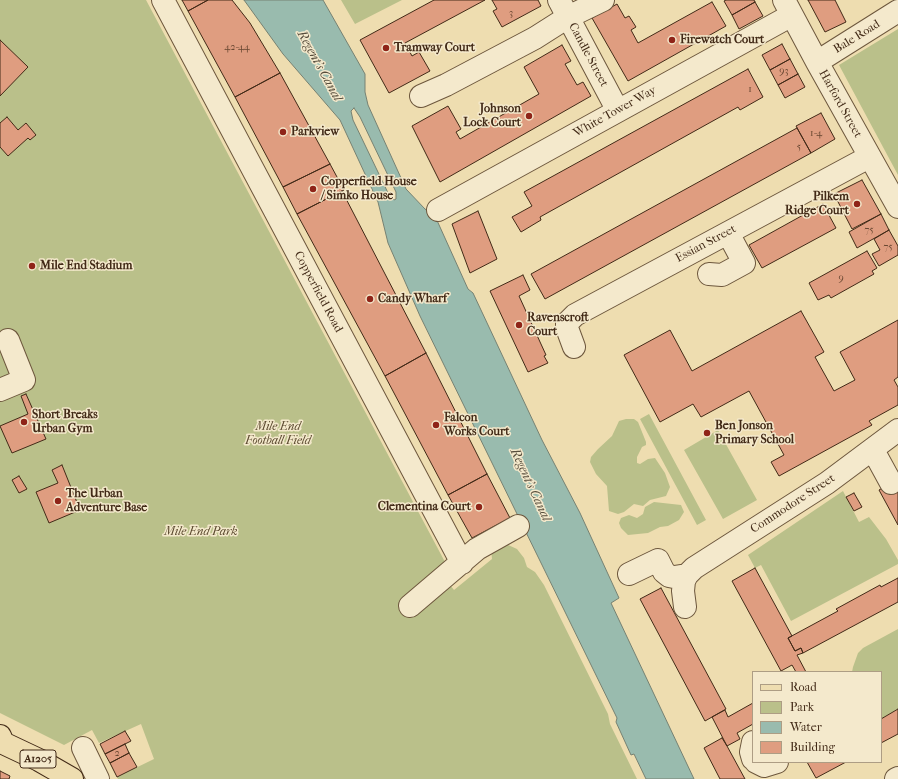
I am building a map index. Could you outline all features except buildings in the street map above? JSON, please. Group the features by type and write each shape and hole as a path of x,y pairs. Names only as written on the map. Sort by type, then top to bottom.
{"main road":[{"name":"A1205","path":"1,741 40,760 72,779"}],"street":[{"name":"Copperfield Road","path":"163,0 462,563"},
{"path":"421,96 446,85 535,38 564,9 603,0"},
{"name":"Harford Street","path":"788,7 869,157 898,207"},
{"name":"White Tower Way","path":"438,210 618,111 788,7"},
{"name":"Candle Street","path":"564,9 618,111"},
{"name":"Bale Road","path":"817,62 898,11"},
{"name":"Essian Street","path":"574,347 567,328 568,323 575,315 869,157"},
{"path":"709,274 722,275 744,263 728,233"},
{"path":"0,390 24,380 8,340"},
{"name":"Commodore Street","path":"687,575 720,551 826,483 873,450 898,430"},
{"path":"873,450 891,483"},
{"path":"410,606 477,549 518,526"},
{"path":"629,574 658,560 662,568 669,576 674,577 687,575 683,591 686,607"},
{"path":"83,748 98,779"}],"green space":[{"name":"Mile End Park","path":"0,0 146,0 445,562 437,569 454,590 492,559 491,549 506,544 517,549 524,558 527,567 535,572 544,585 608,714 610,724 637,779 118,779 117,777 154,759 141,724 99,743 92,730 64,745 0,713"},
{"path":"341,0 402,0 355,24"},
{"path":"898,29 898,175 839,65"},
{"path":"649,414 706,520 697,525 640,419"},
{"path":"634,419 638,422 646,442 646,445 642,447 637,457 637,463 640,464 648,459 655,458 665,473 670,487 666,496 650,500 643,506 634,504 624,512 618,514 609,511 607,486 596,474 590,462 591,457 612,436 619,421"},
{"path":"718,430 757,500 723,519 684,450"},
{"path":"843,491 859,522 869,517 886,539 898,560 898,564 791,621 761,565 755,568 748,555"},
{"path":"654,502 681,505 684,512 679,520 668,526 660,527 648,533 628,535 621,528 619,523 621,518 629,515 637,518 643,514 645,507"},
{"path":"898,629 898,709 882,718 882,671 852,671 858,653 863,648"}],"water":[{"name":"Regent's Canal","path":"244,0 323,0 365,74 365,92 368,105 406,189 425,209 435,216 468,289 473,293 542,440 580,513 619,598 611,603 694,779 646,779 634,754 631,755 616,722 617,718 420,316 388,243 378,202 340,120 283,54","holes":["354,108 360,117 396,192 396,199 394,200 389,195 353,120 351,111"]}],"place":[{"name":"Firewatch Court","path":"672,40"},
{"name":"Tramway Court","path":"386,48"},
{"name":"Johnson Lock Court","path":"529,116"},
{"name":"Parkview","path":"283,132"},
{"name":"Copperfield House / Simko House","path":"313,189"},
{"name":"Pilkem Ridge Court","path":"857,204"},
{"name":"Mile End Stadium","path":"32,266"},
{"name":"Candy Wharf","path":"370,299"},
{"name":"Ravenscroft Court","path":"519,325"},
{"name":"Short Breaks Urban Gym","path":"24,422"},
{"name":"Falcon Works Court","path":"436,425"},
{"name":"Ben Jonson Primary School","path":"707,433"},
{"name":"The Urban Adventure Base","path":"58,501"},
{"name":"Clementina Court","path":"479,507"}],"park label":[{"name":"Mile End Football Field","path":"278,434"}]}
